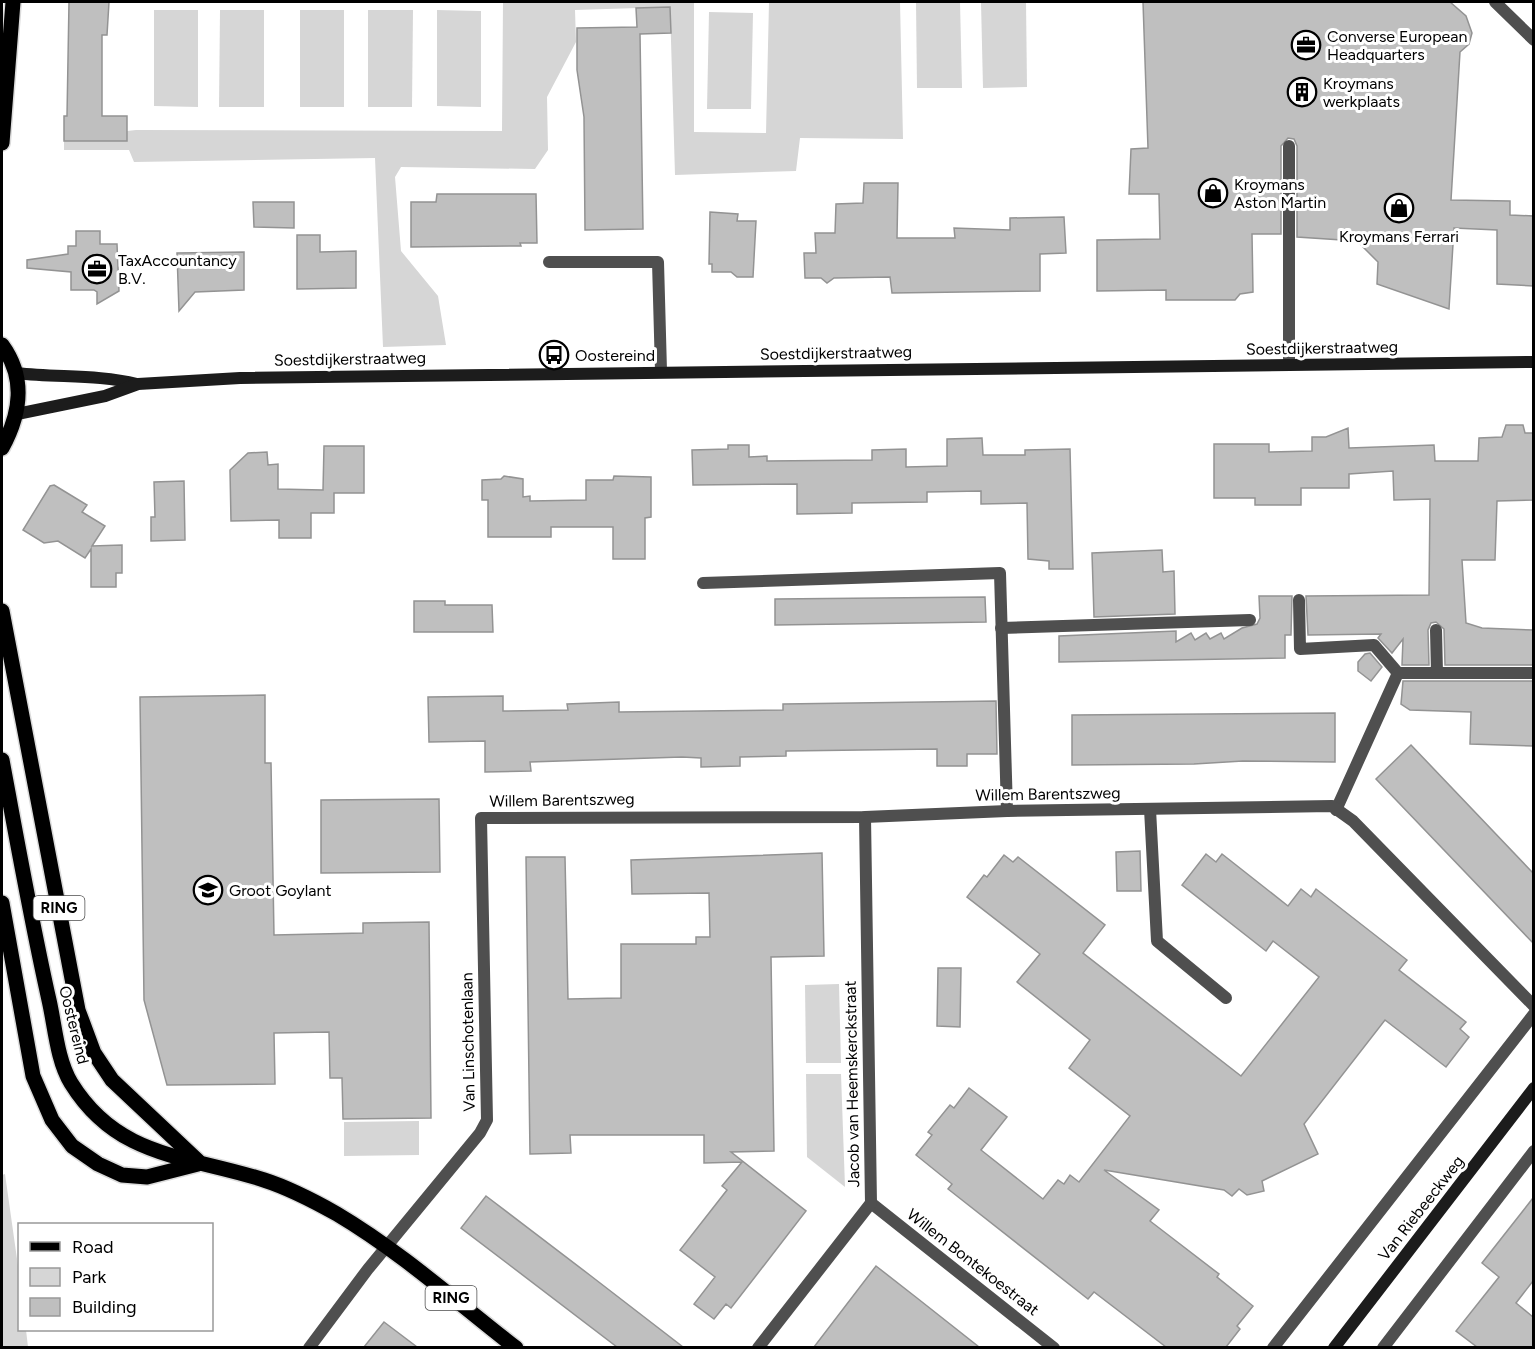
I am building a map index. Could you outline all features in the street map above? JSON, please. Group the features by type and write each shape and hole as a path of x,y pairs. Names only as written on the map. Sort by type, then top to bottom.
{"main road":[{"path":"2,143 13,2"},
{"path":"2,345 9,371 19,394 17,414 2,448"},
{"name":"Soestdijkerstraatweg","path":"17,414 105,396 138,384 240,378 1533,362"},
{"name":"Soestdijkerstraatweg","path":"9,371 51,376 107,376 138,384"},
{"name":"RING","path":"2,610 82,1020 94,1053 112,1080 201,1163"},
{"name":"Oostereind","path":"2,760 35,937 60,1050 70,1080 89,1109 116,1133 152,1150 264,1180 303,1196 339,1215 386,1248"},
{"name":"RING","path":"2,903 33,1076 52,1120 72,1146 98,1164 122,1175 147,1177 201,1163"},
{"name":"Van Riebeeckweg","path":"1334,1347 1533,1089"},
{"name":"RING","path":"386,1248 516,1347"}],"street":[{"path":"1495,2 1533,40"},
{"path":"1289,146 1289,365"},
{"path":"549,262 658,262 662,371"},
{"path":"703,583 1000,573 1007,811"},
{"path":"1299,600 1300,649 1374,645 1398,673 1533,673"},
{"path":"1002,628 1250,620"},
{"path":"1436,630 1437,673"},
{"path":"1336,810 1398,673"},
{"name":"Willem Barentszweg","path":"481,818 865,817 1007,811 1332,806 1353,821 1533,1006"},
{"path":"1150,809 1157,941 1226,998"},
{"name":"Jacob van Heemskerckstraat","path":"758,1347 871,1203 865,817"},
{"name":"Van Linschotenlaan","path":"309,1347 480,1133 487,1120 481,818"},
{"path":"1273,1347 1533,1014"},
{"path":"1383,1347 1533,1151"},
{"name":"Willem Bontekoestraat","path":"871,1203 1054,1347"}],"green space":[{"path":"503,2 694,2 694,132 766,133 769,2 900,2 903,139 800,138 796,171 675,175 670,7 575,10 576,42 547,97 548,150 535,169 401,167 395,177 401,251 438,296 446,345 383,347 375,158 134,162 129,150 64,150 64,141 126,141 127,131 136,130 502,131"},
{"path":"916,2 960,2 962,88 917,88"},
{"path":"981,2 1026,2 1027,87 983,88"},
{"path":"154,10 198,10 198,107 154,106"},
{"path":"220,10 264,10 264,107 219,107"},
{"path":"300,10 344,10 344,107 300,107"},
{"path":"368,10 413,10 412,107 368,107"},
{"path":"437,10 481,11 481,107 437,106"},
{"path":"709,12 753,13 751,109 707,109"},
{"path":"839,984 841,1063 806,1063 805,985"},
{"path":"806,1074 841,1074 845,1187 807,1157"},
{"path":"419,1121 419,1155 344,1156 344,1122"},
{"path":"5,1174 18,1266 18,1331 26,1331 28,1347 2,1347 2,1175"}],"building":[{"path":"69,2 109,2 107,35 102,35 102,116 127,116 127,141 64,141 64,116 67,116"},
{"path":"1143,2 1450,2 1466,16 1472,33 1469,44 1460,52 1451,200 1510,201 1510,215 1533,216 1533,286 1497,284 1497,230 1454,228 1449,309 1377,284 1378,262 1357,241 1297,237 1297,146 1294,139 1288,138 1281,146 1281,234 1252,234 1253,292 1240,294 1235,300 1166,300 1166,290 1097,291 1097,240 1160,239 1159,194 1129,194 1131,149 1148,148"},
{"path":"670,7 671,33 640,34 643,229 585,230 584,117 577,70 577,28 637,27 636,8"},
{"path":"864,183 898,183 897,238 955,238 954,228 1010,230 1010,218 1064,217 1066,253 1040,254 1040,291 892,293 890,277 834,278 827,283 821,278 805,278 804,253 816,253 815,233 835,233 836,204 863,203"},
{"path":"437,194 536,194 537,243 520,243 521,246 411,247 411,202 436,202"},
{"path":"253,202 294,202 294,228 254,227"},
{"path":"710,212 738,214 737,221 756,221 753,277 737,277 731,272 712,272 712,264 709,264"},
{"path":"76,231 100,231 100,244 117,244 119,291 97,304 97,292 94,290 71,290 71,272 27,268 27,260 68,254 68,246 76,246"},
{"path":"297,235 320,235 320,252 356,251 356,288 297,289"},
{"path":"244,252 244,290 195,292 179,311 177,253"},
{"path":"1506,425 1523,425 1525,433 1533,433 1533,500 1497,501 1495,560 1462,560 1466,623 1482,628 1533,630 1533,665 1445,665 1444,629 1436,622 1431,623 1428,630 1429,665 1402,665 1403,639 1392,653 1378,638 1381,634 1308,635 1306,596 1429,595 1430,499 1394,500 1393,471 1349,474 1349,488 1301,488 1301,505 1255,505 1255,498 1214,498 1214,444 1269,444 1269,452 1312,451 1312,437 1326,437 1348,428 1349,448 1434,445 1435,461 1478,461 1479,438 1502,437"},
{"path":"982,438 983,455 1025,455 1025,450 1070,449 1073,569 1049,569 1049,561 1028,559 1027,503 981,504 981,491 927,492 927,502 852,503 852,513 797,514 797,484 693,485 692,450 728,449 728,445 749,445 749,457 767,456 767,461 872,460 872,450 906,449 906,467 947,466 947,439"},
{"path":"324,446 364,446 364,493 334,493 334,513 311,513 311,538 279,538 279,520 231,521 230,470 248,453 267,452 268,465 278,464 278,489 323,490"},
{"path":"504,476 523,479 523,497 530,496 530,501 586,500 586,480 613,480 614,476 651,477 651,517 645,518 645,559 613,559 613,527 551,527 551,537 488,537 488,500 482,500 482,480 501,479"},
{"path":"184,481 185,540 151,541 151,517 155,517 154,482"},
{"path":"54,485 87,505 82,512 105,526 92,546 122,545 122,573 116,573 116,587 91,587 91,549 85,558 58,541 44,543 23,530 50,486"},
{"path":"1162,550 1163,572 1174,571 1175,614 1094,617 1092,553"},
{"path":"1259,596 1292,596 1291,635 1285,635 1285,658 1059,662 1059,636 1176,631 1176,642 1191,633 1195,640 1206,633 1210,639 1221,633 1224,639 1242,628 1257,624 1260,618"},
{"path":"985,597 986,622 775,625 775,599"},
{"path":"414,601 445,601 445,605 492,605 493,632 414,632"},
{"path":"1370,653 1382,667 1371,681 1358,671 1358,662 1365,654"},
{"path":"1403,681 1533,681 1533,746 1470,744 1471,712 1410,710 1401,704"},
{"path":"265,695 265,763 271,763 274,935 363,933 363,923 429,922 431,1118 343,1119 342,1078 330,1078 329,1032 274,1033 275,1084 167,1085 144,1000 140,697"},
{"path":"503,696 503,711 568,710 567,704 619,702 619,712 783,710 783,704 996,701 997,754 967,754 967,766 937,766 937,749 786,751 786,756 740,757 740,766 701,767 701,758 682,757 530,762 531,771 485,772 485,741 429,742 428,697"},
{"path":"1335,713 1335,762 1243,761 1194,764 1072,765 1072,715"},
{"path":"1411,745 1533,873 1533,943 1376,779"},
{"path":"439,799 440,872 321,873 321,800"},
{"path":"1140,851 1141,891 1117,891 1116,852"},
{"path":"822,853 824,956 771,957 774,1151 731,1152 806,1211 731,1308 726,1304 714,1319 694,1304 715,1277 680,1250 727,1190 722,1186 742,1162 704,1163 704,1135 570,1135 571,1153 530,1154 526,857 565,857 568,999 621,998 621,944 696,944 696,937 710,937 709,893 632,894 631,860"},
{"path":"1206,854 1216,862 1222,854 1288,906 1301,889 1311,897 1316,889 1407,960 1399,970 1466,1022 1460,1029 1469,1037 1446,1067 1385,1020 1304,1124 1318,1154 1262,1181 1264,1191 1247,1195 1239,1189 1232,1196 1224,1190 1104,1170 1159,1210 1150,1221 1219,1274 1217,1277 1253,1306 1237,1326 1240,1329 1226,1347 1166,1347 1094,1292 1088,1299 948,1189 952,1184 916,1155 932,1135 928,1132 950,1105 954,1108 969,1088 1007,1117 981,1150 1043,1199 1058,1180 1064,1184 1070,1175 1079,1182 1130,1116 1069,1068 1090,1040 1017,982 1040,954 967,897 1004,855 1013,862 1018,857 1105,925 1083,953 1241,1076 1319,977 1273,941 1266,951 1182,885"},
{"path":"938,968 961,968 960,1027 937,1026"},
{"path":"486,1196 683,1347 617,1347 461,1228"},
{"path":"1533,1198 1533,1281 1516,1303 1533,1317 1533,1347 1477,1347 1456,1331 1499,1277 1482,1263"},
{"path":"876,1266 917,1298 979,1347 814,1347"},
{"path":"384,1322 417,1347 364,1347"}],"place":[{"name":"Converse European Headquarters","path":"1306,45"},
{"name":"Kroymans werkplaats","path":"1302,92"},
{"name":"Kroymans Aston Martin","path":"1213,193"},
{"name":"Kroymans Ferrari","path":"1399,208"},
{"name":"TaxAccountancy B.V.","path":"97,269"},
{"name":"Oostereind","path":"554,355"},
{"name":"Groot Goylant","path":"208,890"}]}
